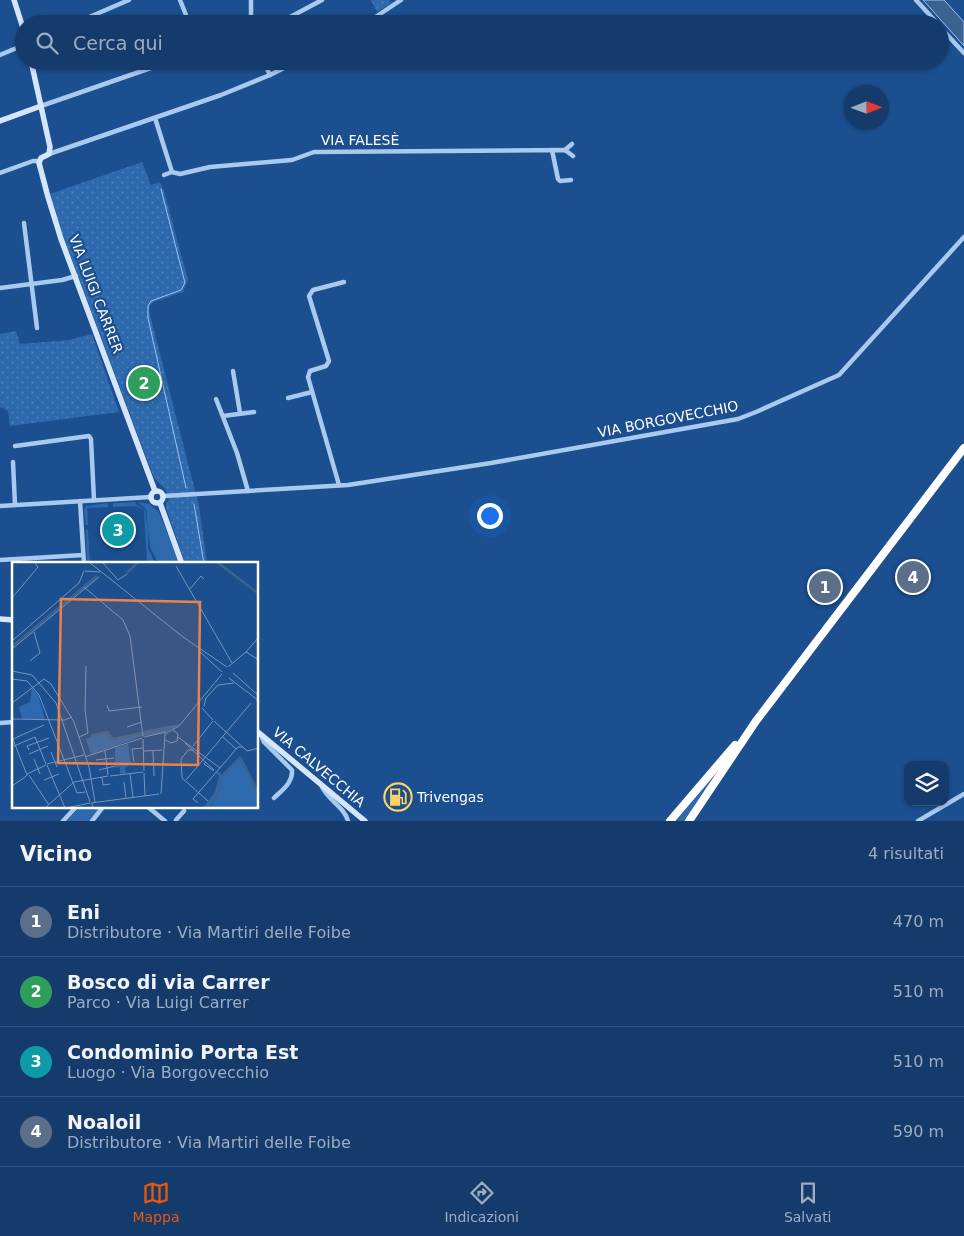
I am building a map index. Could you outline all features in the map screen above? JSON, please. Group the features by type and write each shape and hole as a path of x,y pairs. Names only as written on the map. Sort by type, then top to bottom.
{"highway":[{"path":"670,821 756,720 964,448"},
{"path":"689,821 756,720"}],"street":[{"path":"14,0 19,15"},
{"path":"94,15 128,0"},
{"path":"180,0 186,15"},
{"path":"251,0 251,15"},
{"path":"294,15 322,0"},
{"path":"378,15 401,0"},
{"path":"916,0 930,15"},
{"path":"949,37 964,53"},
{"path":"0,55 15,49"},
{"path":"33,70 50,146 50,154"},
{"path":"0,120 146,70"},
{"path":"268,70 270,75"},
{"path":"0,173 33,161 39,161 50,154 240,88 280,70"},
{"path":"155,118 172,172"},
{"path":"572,144 565,150 573,156"},
{"path":"552,150 558,179 560,181 571,180"},
{"name":"VIA FALESÈ","path":"164,175 172,172 180,174 210,167 292,160 314,152 565,150"},
{"name":"VIA LUIGI CARRER","path":"39,161 39,167 52,210 155,491"},
{"path":"24,223 37,328"},
{"name":"VIA BORGOVECCHIO","path":"164,496 339,485 427,473 728,421 756,412 839,375 964,237"},
{"path":"0,288 62,280 76,276"},
{"path":"339,485 308,377 309,372 326,366 329,361 308,296 313,290 344,282"},
{"path":"233,371 240,414"},
{"path":"288,398 312,392"},
{"path":"216,399 237,452 248,491"},
{"path":"223,416 254,412"},
{"path":"15,446 89,436 91,439 94,500"},
{"path":"13,462 16,505"},
{"path":"151,497 155,491 160,491 164,496 160,503 181,562"},
{"path":"0,506 151,497"},
{"path":"151,497 153,502 160,503"},
{"path":"80,501 84,562"},
{"path":"0,560 84,555"},
{"path":"259,733 264,742 292,770 290,782 274,798"},
{"name":"VIA CALVECCHIA","path":"259,733 365,821"},
{"path":"322,785 327,795 347,815 348,821"},
{"path":"918,821 964,794"},
{"path":"63,821 75,808"},
{"path":"92,821 102,808"},
{"path":"149,808 165,821"},
{"path":"176,820 184,811"}],"shaded area":[{"path":"371,0 389,0 391,3 377,12"},
{"path":"923,0 944,0 964,22 964,46 949,29 949,15 936,15"},
{"path":"142,162 151,185 160,182 164,191 188,280 183,292 153,302 149,311 199,506 207,562 185,562 166,508 166,503 169,500 166,490 154,478 57,220 50,194"},
{"path":"16,331 20,344 69,340 92,334 119,412 10,426 8,411 0,407 0,334"},
{"path":"135,502 145,510 148,548 155,562 147,562 144,510 136,506 113,507 113,503"},
{"path":"138,502 149,504 159,512 179,562 158,562 150,547 146,509"},
{"path":"108,503 108,507 87,508 88,525 86,525 84,509 86,506"},
{"path":"86,530 88,530 90,562 87,562"},
{"path":"709,779 712,781 686,821 675,821"},
{"path":"79,808 99,808 89,821 67,821"}],"waterway":[{"path":"161,189 185,283 181,290 151,301 148,306 148,318 186,488"},
{"path":"194,504 204,562"}],"place":[{"name":"Bosco di via Carrer","path":"144,383"},
{"name":"Condominio Porta Est","path":"118,530"},
{"name":"Noaloil","path":"913,577"},
{"name":"Eni","path":"825,587"},
{"name":"Trivengas","path":"398,797"}]}
